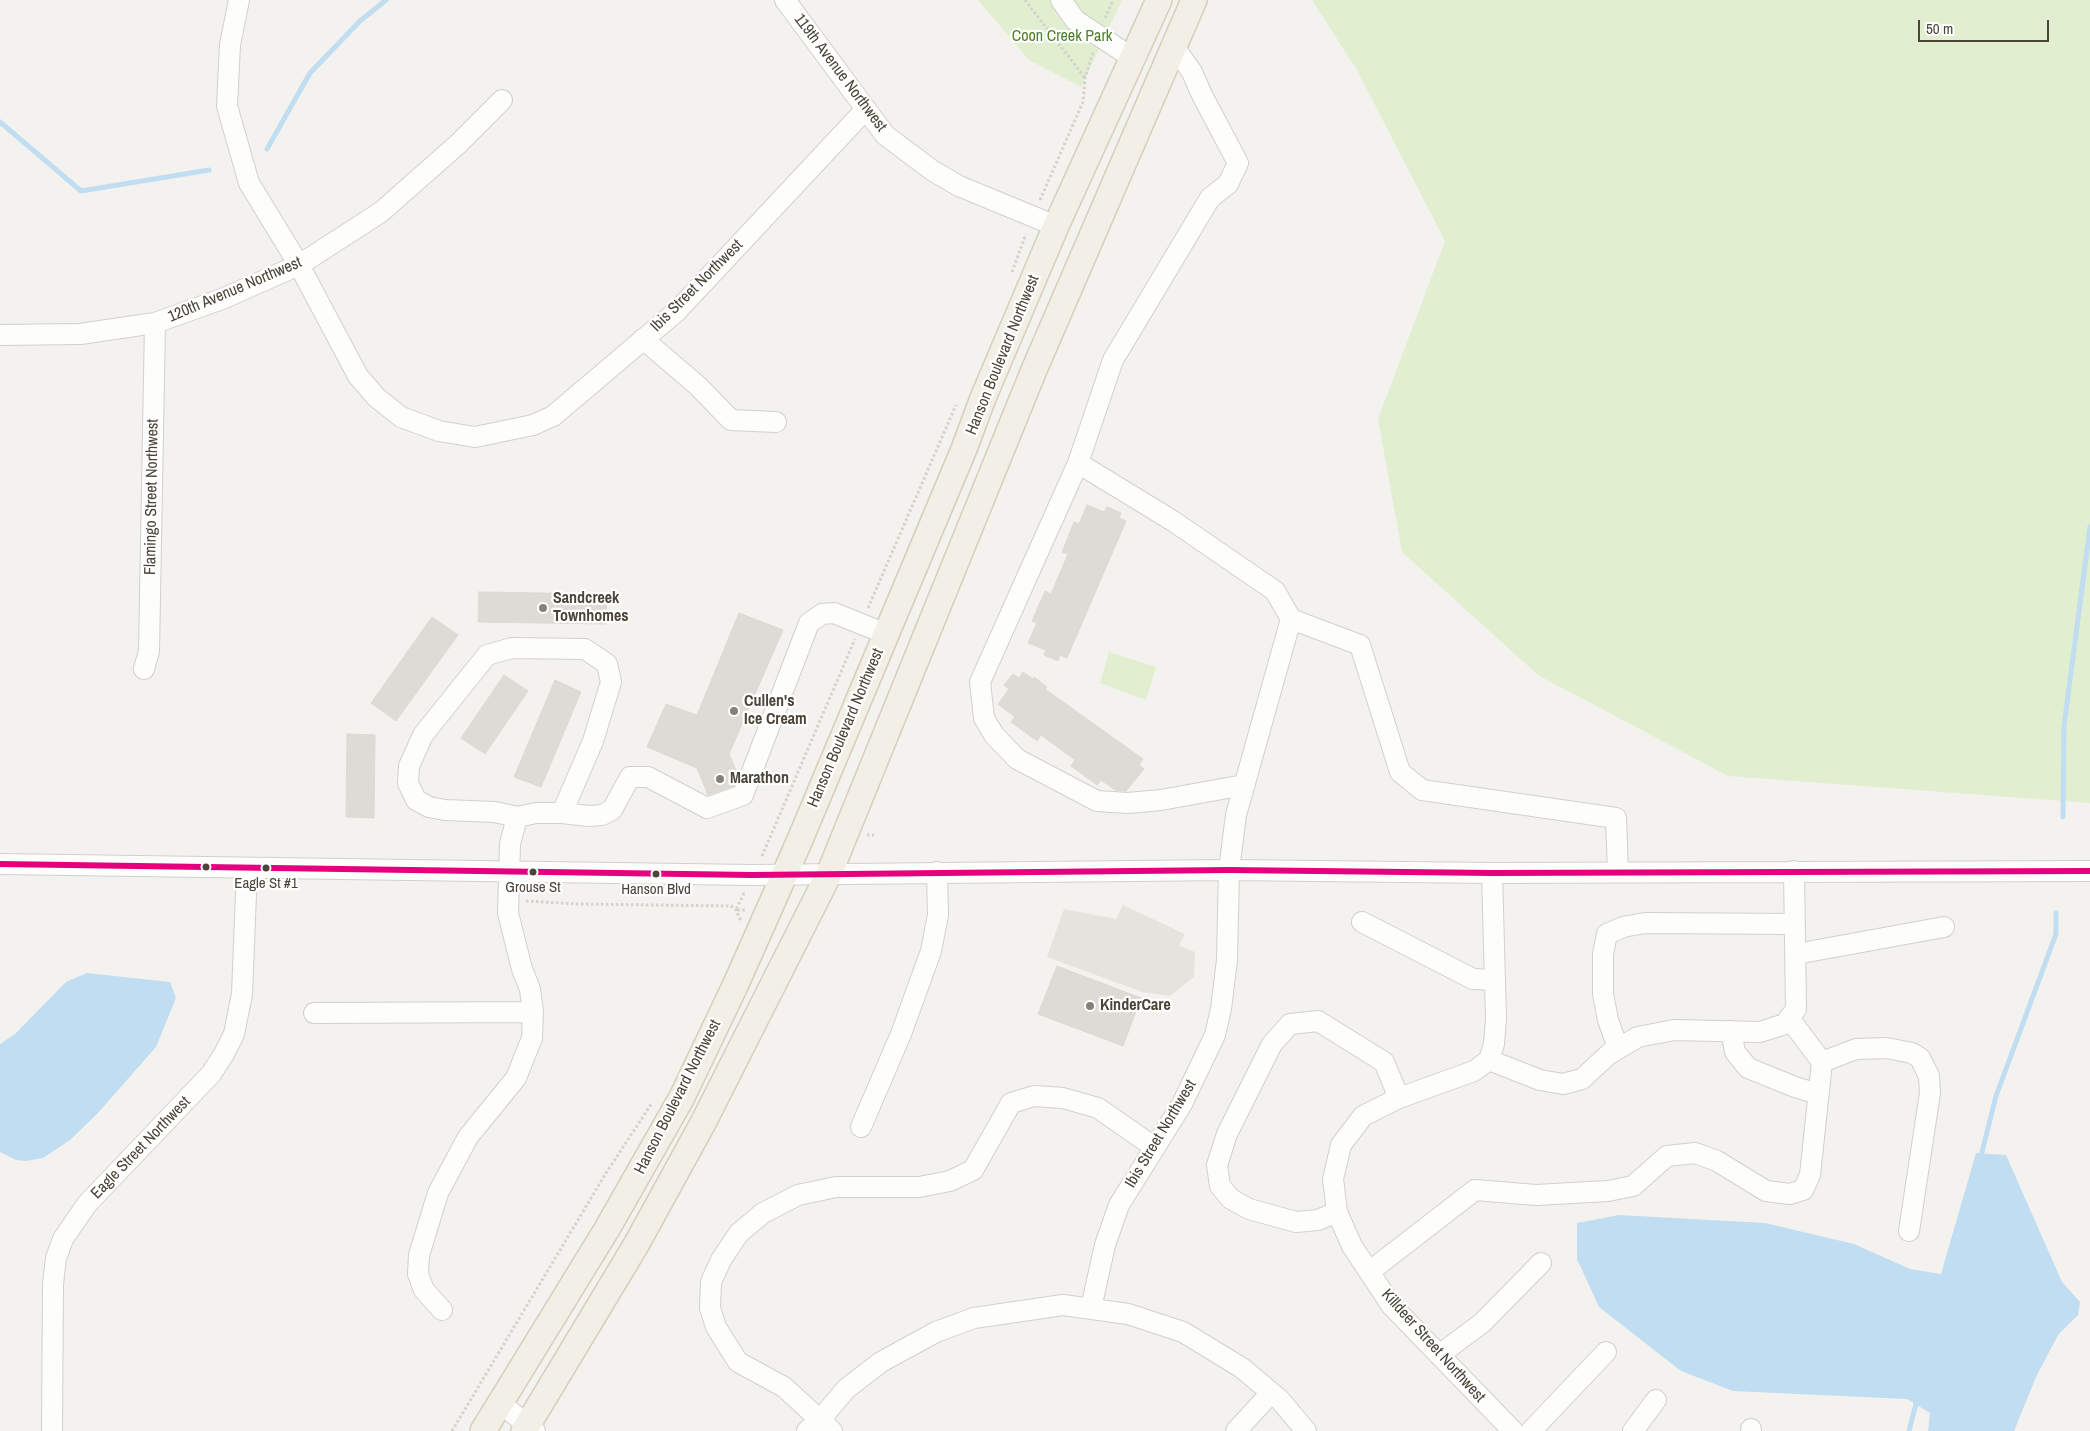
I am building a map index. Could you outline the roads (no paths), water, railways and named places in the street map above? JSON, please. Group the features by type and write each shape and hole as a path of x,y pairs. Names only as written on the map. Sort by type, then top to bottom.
{"main road":[{"name":"Hanson Boulevard Northwest","path":"483,1431 607,1229 682,1097 785,874 1056,226 1159,0"},
{"name":"Hanson Boulevard Northwest","path":"529,1429 636,1245 703,1123 829,874 1013,421 1194,0"},
{"path":"1013,421 1014,390 1144,85 1144,74 1141,66 1131,58"}],"street":[{"path":"239,0 230,45 227,106 248,183 299,265"},
{"name":"119th Avenue Northwest","path":"785,0 886,134 933,171 959,186 1032,218 1056,226"},
{"path":"1061,0 1075,20 1131,58"},
{"path":"1174,46 1192,72 1238,163 1228,184 1210,198 1113,360 1078,463 980,682 984,718 994,735 1017,759 1097,801 1128,803 1161,800 1244,785"},
{"name":"120th Avenue Northwest","path":"0,335 80,334 156,323 222,299 299,265 381,212 457,145 502,100"},
{"name":"Ibis Street Northwest","path":"299,265 358,376 376,397 401,417 439,431 476,437 533,425 553,416 677,311 866,109"},
{"name":"Flamingo Street Northwest","path":"144,669 149,651 156,323"},
{"path":"643,339 698,386 731,420 776,422"},
{"path":"1078,463 1173,521 1275,591 1291,619 1360,646 1400,772 1422,790 1616,818 1618,872"},
{"path":"562,813 593,741 609,690 611,682 607,664 585,649 512,648 487,655 423,736 409,766 408,782 416,800 429,807 494,812 517,817 536,813 589,816 602,815 612,810 630,777 648,777 707,808 743,795 766,729 809,623 822,614 834,613 862,622 886,634"},
{"name":"Ibis Street Northwest","path":"1090,1308 1105,1245 1119,1205 1182,1104 1215,1035 1221,1009 1227,960 1229,870 1236,815 1291,619"},
{"path":"442,1310 424,1290 418,1274 418,1255 438,1193 468,1137 516,1078 532,1038 533,1012 530,989 522,969 508,913 507,900 507,871 510,844 517,817"},
{"path":"0,864 247,869 785,874 1229,870 1492,873 2090,871"},
{"name":"Eagle Street Northwest","path":"52,1431 53,1284 56,1258 63,1238 87,1204 211,1074 234,1034 242,994 247,869"},
{"path":"1492,873 1496,1018 1494,1044 1488,1060 1540,1080 1563,1084 1582,1079 1609,1054 1638,1037 1674,1030 1760,1032 1785,1024 1796,1009 1794,871"},
{"path":"861,1127 901,1034 931,951 938,915 937,872"},
{"path":"1362,922 1473,979 1495,980"},
{"path":"1618,1048 1608,1020 1603,994 1603,954 1606,934 1623,927 1645,923 1795,924"},
{"path":"1796,954 1944,927"},
{"path":"314,1013 533,1012"},
{"path":"1369,1272 1475,1190 1536,1195 1608,1191 1633,1186 1667,1156 1695,1153 1717,1161 1766,1191 1790,1194 1803,1190 1810,1175 1822,1062 1789,1018"},
{"path":"1337,1212 1318,1220 1296,1222 1248,1208 1231,1199 1220,1186 1217,1165 1228,1134 1272,1044 1290,1024 1318,1021 1384,1062 1400,1098"},
{"path":"1731,1031 1735,1052 1748,1068 1818,1094"},
{"path":"1822,1062 1856,1049 1887,1048 1912,1054 1920,1058 1929,1076 1930,1093 1909,1231"},
{"name":"Killdeer Street Northwest","path":"1488,1060 1474,1071 1400,1098 1363,1116 1341,1145 1333,1179 1337,1212 1352,1246 1391,1305 1513,1431"},
{"path":"1154,1147 1098,1108 1063,1098 1034,1096 1011,1103 973,1170 950,1181 919,1187 836,1187 798,1195 763,1213 738,1233 721,1260 711,1282 710,1308 716,1327 738,1362 784,1387 820,1427 846,1389 881,1362 936,1332 974,1318 1014,1311 1063,1306 1128,1314 1183,1332 1242,1368 1271,1393 1306,1431"},
{"path":"1438,1355 1482,1323 1542,1263"},
{"path":"1531,1431 1606,1352"},
{"path":"1236,1431 1271,1393"},
{"path":"1633,1431 1656,1400"},
{"path":"500,1403 529,1429"}],"water":[{"path":"87,973 170,982 176,998 156,1047 97,1114 70,1140 43,1158 26,1161 16,1160 0,1152 0,1044 15,1034 66,982"},
{"path":"1976,1153 2006,1155 2062,1282 2080,1302 2078,1315 2058,1335 2036,1377 2014,1431 1928,1431 1930,1413 1907,1399 1733,1391 1681,1371 1599,1307 1577,1259 1577,1223 1619,1215 1765,1223 1854,1244 1910,1269 1941,1274"}],"waterway":[{"path":"267,149 310,73 360,21 386,0"},
{"path":"0,122 81,191 209,170"},
{"path":"2063,817 2064,726 2090,527"},
{"path":"1980,1160 1996,1096 2056,934 2056,913"},
{"path":"1909,1431 1917,1400"}],"place":[{"name":"Sandcreek Townhomes","path":"543,608"},
{"name":"Cullen's Ice Cream","path":"734,711"},
{"name":"Marathon","path":"720,779"},
{"name":"Eagle St #1","path":"266,868"},
{"name":"Grouse St","path":"533,872"},
{"name":"Hanson Blvd","path":"656,874"},
{"name":"KinderCare","path":"1090,1006"}],"park label":[{"name":"Coon Creek Park","path":"1062,37"}]}
